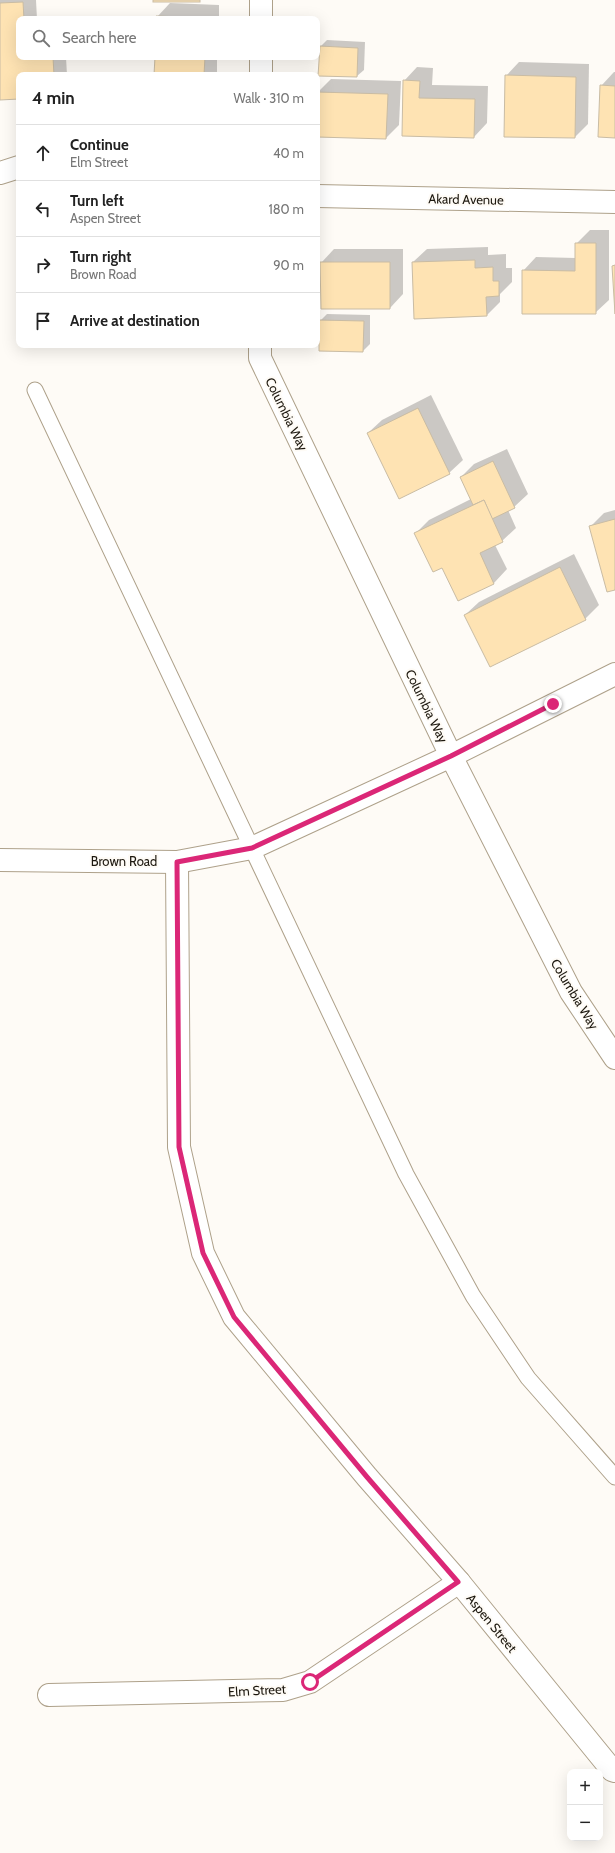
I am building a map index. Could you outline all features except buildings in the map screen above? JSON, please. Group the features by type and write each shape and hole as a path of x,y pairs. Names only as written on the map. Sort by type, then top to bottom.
{"street":[{"path":"261,0 261,16"},
{"path":"261,60 261,72"},
{"path":"0,173 16,168"},
{"name":"Akard Avenue","path":"320,196 615,202"},
{"name":"Columbia Way","path":"260,348 260,358 451,756 571,992 615,1058"},
{"name":"Brown Road","path":"0,860 177,862 252,848 451,756 615,674"},
{"name":"Aspen Street","path":"177,862 179,1147 203,1253 234,1317 367,1477 458,1582 612,1770 615,1771"},
{"name":"Elm Street","path":"49,1695 283,1690 310,1682 458,1582"}],"lane":[{"path":"35,390 406,1174 473,1296 528,1378 615,1477"}],"route":[{"path":"310,1682 458,1582 367,1477 234,1317 203,1253 179,1147 177,862 252,848 451,756 553,704"}]}
